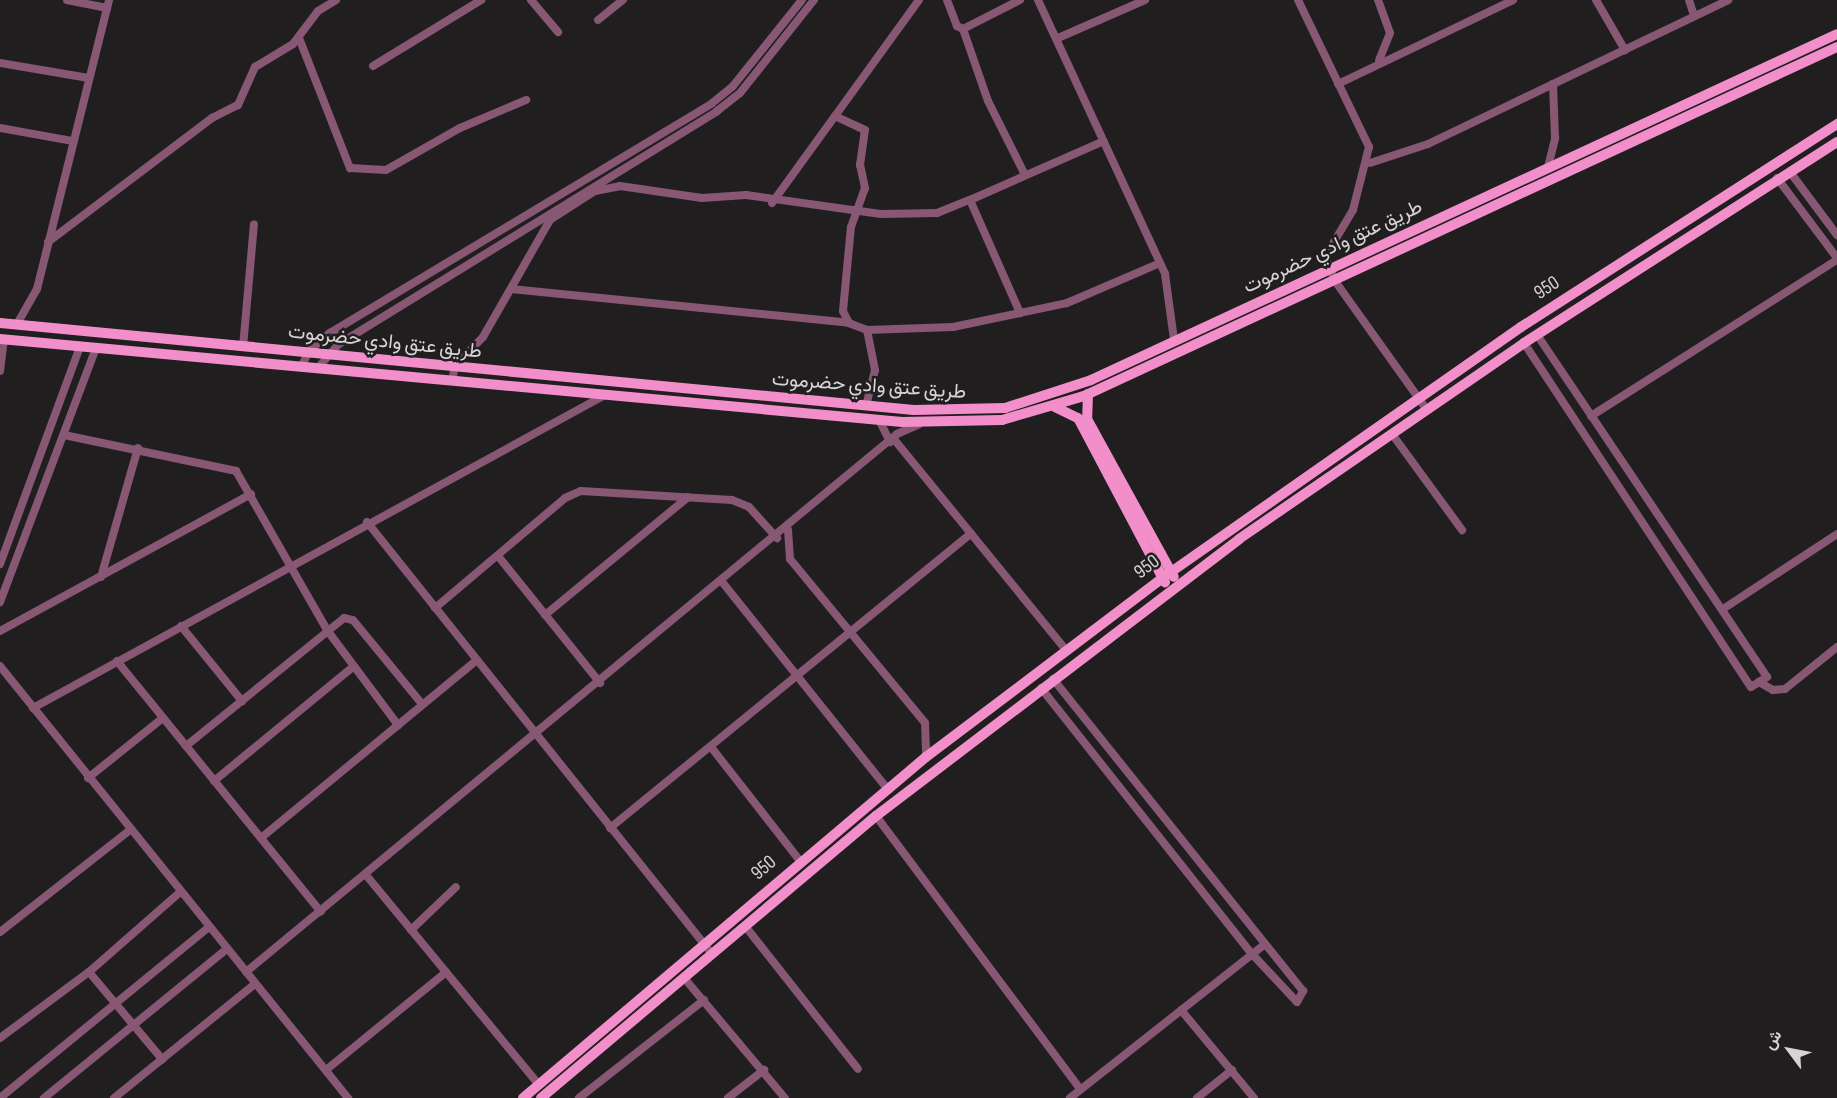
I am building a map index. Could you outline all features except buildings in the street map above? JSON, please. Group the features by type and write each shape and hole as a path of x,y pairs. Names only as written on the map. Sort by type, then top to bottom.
{"main road":[{"name":"طريق عتق وادي حضرموت","path":"0,323 983,416 1056,394 1837,34"},
{"name":"طريق عتق وادي حضرموت","path":"9,339 920,423 1054,407 1088,394 1335,281 1837,48"},
{"name":"950","path":"523,1098 800,861 926,757 1167,575 1419,398 1837,124"},
{"name":"950","path":"541,1098 876,816 1174,588 1524,343 1777,178 1837,142"},
{"path":"9,339 18,324"},
{"path":"1088,394 1087,419 1174,588"},
{"path":"1054,407 1078,418 1167,575"}],"street":[{"path":"18,324 37,288 108,4 67,0"},
{"path":"48,242 212,118 238,105 255,67 299,38 318,11 336,0"},
{"path":"373,66 481,0"},
{"path":"531,0 558,32"},
{"path":"598,20 623,0"},
{"path":"301,367 309,351 330,333 711,104 733,86 802,0"},
{"path":"317,369 326,354 717,111 740,93 814,0"},
{"path":"772,203 919,0"},
{"path":"946,0 957,26 963,29 988,101 1026,175"},
{"path":"963,29 1020,0"},
{"path":"1038,0 1058,38 1160,263 1172,300 1174,340"},
{"path":"1058,38 1130,3 1145,0"},
{"path":"1298,0 1338,84 1363,128 1370,163 1353,210 1325,257 1335,281 1427,410"},
{"path":"1378,0 1390,33 1379,60"},
{"path":"1338,84 1379,60 1513,0"},
{"path":"1596,0 1625,50"},
{"path":"1689,0 1695,15"},
{"path":"1370,163 1428,144 1728,0"},
{"path":"299,38 350,168 386,170 460,128 526,100"},
{"path":"0,63 88,78"},
{"path":"1548,167 1555,138 1554,84"},
{"path":"835,116 865,130 860,165 865,188 857,210 843,277 849,323"},
{"path":"0,128 72,141"},
{"path":"452,381 455,366 483,337 550,220 595,191 620,186 702,198 746,195 772,203 922,215 969,200 1104,141"},
{"path":"1790,172 1837,235"},
{"path":"1591,416 1837,259 1777,178"},
{"path":"969,200 1020,313"},
{"path":"243,346 254,224"},
{"path":"512,289 849,323 867,330 932,329 1067,303 1160,263"},
{"path":"866,406 875,370 867,330"},
{"path":"1524,343 1751,687 1767,677 1538,336"},
{"path":"0,371 9,339"},
{"path":"0,564 80,346"},
{"path":"0,602 96,348"},
{"path":"33,708 367,522 571,418 605,395"},
{"path":"879,420 892,440 1066,650"},
{"path":"246,972 723,583 892,440 920,423"},
{"path":"1392,434 1462,530"},
{"path":"64,435 227,465 240,474 288,566 327,630 398,725"},
{"path":"101,577 138,448"},
{"path":"435,608 575,493 688,497 744,504 777,538"},
{"path":"0,631 251,494"},
{"path":"545,615 688,497"},
{"path":"367,522 712,954"},
{"path":"788,529 790,559 925,723 926,757"},
{"path":"610,828 971,534"},
{"path":"1723,609 1837,534"},
{"path":"498,556 600,683"},
{"path":"723,583 888,790"},
{"path":"186,746 341,618 353,620 422,704"},
{"path":"181,626 242,701"},
{"path":"1759,682 1773,690 1785,689 1837,646"},
{"path":"261,838 477,660"},
{"path":"117,661 321,912"},
{"path":"0,666 348,1098"},
{"path":"214,781 354,666"},
{"path":"1041,688 1252,955 1297,1002 1303,991 1053,679"},
{"path":"88,778 163,718"},
{"path":"711,747 800,861"},
{"path":"876,816 1080,1089"},
{"path":"0,932 130,830"},
{"path":"366,875 539,1085"},
{"path":"411,930 456,887"},
{"path":"0,1038 89,972 180,892"},
{"path":"745,926 858,1070"},
{"path":"0,1098 118,1006 208,927"},
{"path":"1070,1098 1266,945"},
{"path":"44,1098 226,949"},
{"path":"89,972 162,1059"},
{"path":"326,1070 446,972"},
{"path":"685,979 764,1070 785,1098"},
{"path":"114,1098 255,984"},
{"path":"579,1098 705,1000"},
{"path":"1181,1010 1254,1098"},
{"path":"728,1098 764,1070"},
{"path":"1197,1098 1232,1070"}]}
